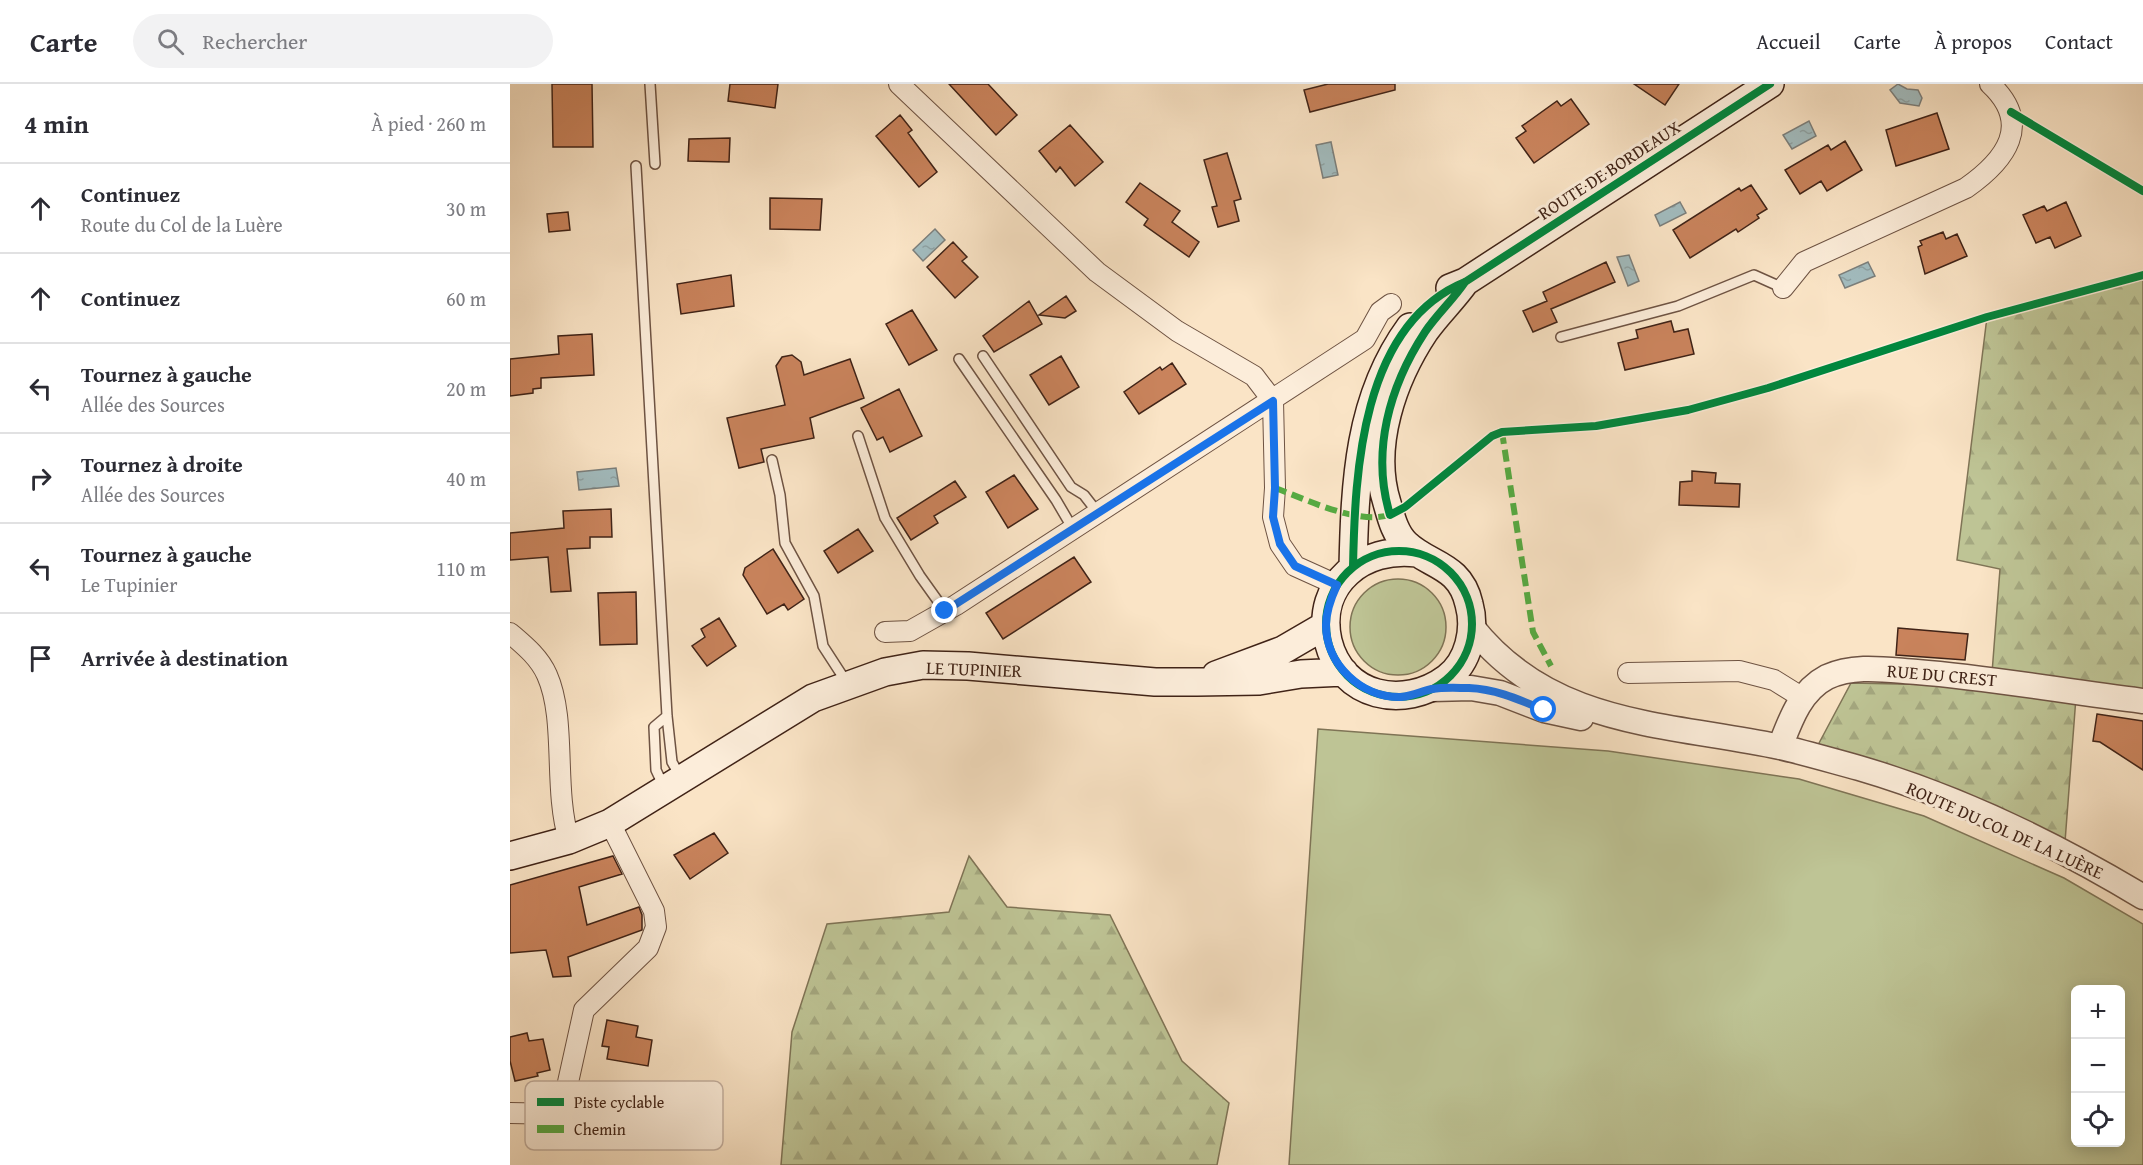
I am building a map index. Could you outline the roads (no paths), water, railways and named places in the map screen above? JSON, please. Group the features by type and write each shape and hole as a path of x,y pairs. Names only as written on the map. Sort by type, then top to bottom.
{"main road":[{"name":"ROUTE DE BORDEAUX","path":"1345,576 1359,463 1371,400 1389,358 1421,311 1444,291 1465,282 1770,84"},
{"name":"ROUTE DE BORDEAUX","path":"1417,553 1404,542 1396,530 1384,493 1381,464 1383,431 1400,379 1417,345 1465,282"},
{"path":"1383,553 1417,553 1440,563 1458,580 1469,603 1472,627 1467,652 1453,674 1432,689 1417,695 1385,696 1370,691 1344,672 1334,658 1326,625 1329,604 1345,576 1367,558 1383,553"},
{"path":"1197,682 1283,650 1326,625"},
{"name":"LE TUPINIER","path":"510,856 569,840 610,823 813,698 848,683 885,672 923,665 968,666 1155,682 1197,682 1259,681 1301,674 1344,672"}],"street":[{"path":"899,84 1097,272 1177,331 1254,376 1273,401 1275,488 1273,517 1280,544 1295,566 1345,576"},
{"path":"1783,288 1804,261 1966,188 1989,172 2005,151 2013,129 2011,112 2004,98 1990,84"},
{"path":"885,632 910,631 945,611 1273,401 1365,339 1380,312 1391,304"},
{"name":"ROUTE DU COL DE LA LUÈRE","path":"1472,627 1488,647 1514,671 1544,690 1591,710 1653,725 1780,747 1860,768 1929,791 2100,871 2143,897"},
{"path":"510,633 533,654 547,674 555,703 561,816 569,840"},
{"name":"RUE DU CREST","path":"1780,747 1795,708 1803,698 1825,678 1846,670 1867,668 1973,676 2143,701"},
{"path":"1628,673 1739,671 1774,680 1803,698"},
{"name":"ROUTE DU COL DE LA LUÈRE","path":"1432,689 1471,688 1500,693 1544,710 1587,720 1653,725"},
{"path":"568,1081 584,1010 648,948 656,927 654,911 610,823"},
{"path":"510,1113 525,1113"}],"lane":[{"path":"650,84 655,164"},
{"path":"636,166 673,784"},
{"path":"1561,337 1678,306 1754,275 1783,288"},
{"path":"983,356 1071,487 1084,495 1098,513"},
{"path":"959,359 1056,500 1073,529"},
{"path":"858,436 885,518 920,576 945,611"},
{"path":"772,460 780,495 785,543 814,596 823,646 848,683"},
{"path":"668,716 654,727 656,770 673,784"}],"water":[{"path":"1898,84 1907,89 1918,90 1922,98 1919,106 1900,103 1890,90"},
{"path":"1809,121 1816,136 1792,149 1783,135"},
{"path":"1331,142 1338,175 1323,178 1316,145"},
{"path":"1680,202 1686,213 1660,226 1655,215"},
{"path":"935,229 945,240 923,261 913,250"},
{"path":"1629,255 1639,281 1628,286 1617,257"},
{"path":"1868,262 1875,276 1845,288 1839,275"},
{"path":"616,468 619,486 579,490 577,472"}]}
